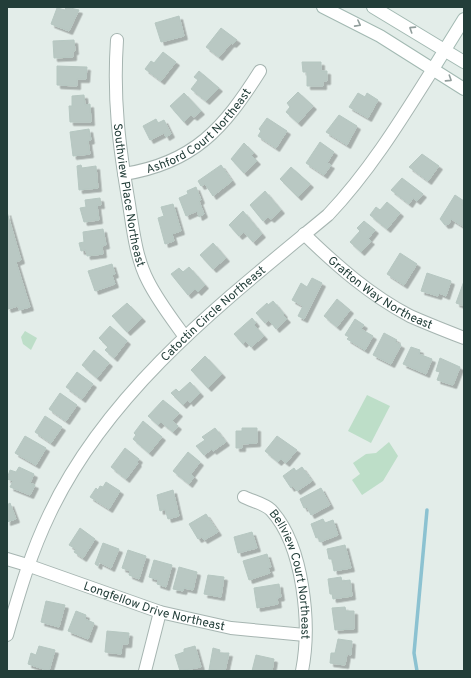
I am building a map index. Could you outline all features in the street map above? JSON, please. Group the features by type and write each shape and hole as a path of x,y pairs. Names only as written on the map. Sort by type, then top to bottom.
{"street":[{"path":"323,7 358,23 464,89"},
{"path":"373,7 464,62"},
{"name":"Catoctin Circle Northeast","path":"7,635 27,564 50,512 74,470 102,427 144,378 185,337 328,215 360,179 434,69 464,19"},
{"name":"Southview Place Northeast","path":"117,40 115,77 116,112 135,243 147,280 168,314 185,337"},
{"name":"Ashford Court Northeast","path":"124,174 149,170 173,161 196,147 218,130 230,116 260,71"},
{"name":"Grafton Way Northeast","path":"304,234 335,264 368,290 411,316 464,338"},
{"name":"Bellview Court Northeast","path":"244,497 270,509 283,526 296,560 303,598 305,635 302,671"},
{"name":"Longfellow Drive Northeast","path":"7,559 27,564 160,612 231,628 305,635"},
{"path":"145,671 160,612"}],"green space":[{"path":"25,331 37,338 31,350 23,344 21,337"},
{"path":"367,395 390,406 371,443 348,431"},
{"path":"389,442 398,456 383,481 362,495 352,480 360,474 353,463 366,454 376,453"}],"building":[{"path":"66,7 79,10 69,31 51,24 57,8 65,10"},
{"path":"179,16 184,36 161,42 155,23"},
{"path":"221,28 237,40 233,44 231,43 219,57 206,47"},
{"path":"74,40 75,51 73,51 73,57 54,58 53,41"},
{"path":"163,52 176,62 161,81 145,69 151,61 154,63"},
{"path":"302,62 321,62 321,71 327,71 327,81 323,81 323,86 307,86 307,72 303,72"},
{"path":"57,66 87,67 86,79 77,79 77,86 57,85"},
{"path":"199,71 219,88 206,101 191,89 198,80 194,77"},
{"path":"298,92 313,106 298,123 286,112 290,107 287,103"},
{"path":"184,93 201,111 194,117 191,115 184,122 170,106"},
{"path":"358,93 365,97 367,93 378,100 368,118 349,107"},
{"path":"84,95 85,105 90,104 91,122 70,122 69,106 72,106 72,96"},
{"path":"339,115 357,126 347,145 326,132"},
{"path":"267,118 287,131 276,148 258,136 261,131 259,129"},
{"path":"156,119 158,123 164,120 171,134 166,137 164,133 150,140 143,126"},
{"path":"89,129 91,140 88,141 90,154 73,156 70,132"},
{"path":"320,142 334,152 327,163 331,165 324,175 306,163"},
{"path":"244,143 254,153 251,155 257,161 244,173 231,159"},
{"path":"422,154 439,166 428,181 409,167"},
{"path":"81,165 82,168 96,166 98,188 79,190 77,166"},
{"path":"221,165 232,181 213,196 205,184 201,186 198,181"},
{"path":"291,167 310,184 298,197 280,179"},
{"path":"402,178 423,194 417,201 413,198 409,204 391,190"},
{"path":"196,187 204,214 199,217 197,211 186,216 179,198 188,194 187,191"},
{"path":"265,191 281,210 271,219 268,217 263,221 250,205"},
{"path":"455,195 464,201 462,205 464,207 464,227 451,219 449,224 445,225 440,219"},
{"path":"100,198 101,205 97,205 99,220 84,222 80,208 86,207 85,200"},
{"path":"387,202 400,213 387,229 370,215 376,207 380,210"},
{"path":"173,204 181,231 172,234 174,241 165,244 158,218 164,216 161,207"},
{"path":"243,211 262,234 253,242 244,232 239,236 229,225"},
{"path":"7,212 21,260 16,262 30,307 19,310 18,306 8,309 7,307"},
{"path":"364,221 375,230 368,239 371,241 361,252 350,242 360,231 357,228"},
{"path":"103,229 106,245 102,246 103,254 87,256 86,250 81,251 79,243 84,242 83,232"},
{"path":"213,243 226,258 213,269 200,255"},
{"path":"400,253 417,264 404,285 387,274"},
{"path":"112,264 115,274 112,275 115,284 95,291 88,271"},
{"path":"189,267 205,285 198,292 195,289 188,295 171,274 179,268 183,272"},
{"path":"427,273 451,281 446,296 439,293 438,296 421,291"},
{"path":"312,278 322,283 304,319 298,316 303,306 292,300 301,283 307,287"},
{"path":"464,281 464,306 456,303"},
{"path":"337,299 350,310 337,327 324,316"},
{"path":"273,301 287,319 276,329 269,320 265,323 256,313 267,303 268,305"},
{"path":"127,303 142,318 127,332 112,316"},
{"path":"252,318 256,323 254,325 264,336 251,347 246,341 243,344 234,334"},
{"path":"355,319 364,325 361,329 373,336 365,350 347,339 349,337 345,335"},
{"path":"110,326 127,341 114,358 105,350 108,347 99,338"},
{"path":"384,333 397,340 395,342 401,345 391,364 373,355"},
{"path":"411,347 420,350 419,354 432,359 426,374 403,364"},
{"path":"94,350 109,363 97,378 82,365"},
{"path":"205,356 222,374 208,388 191,370"},
{"path":"440,358 460,367 453,385 437,380 440,372 436,371"},
{"path":"77,372 93,384 82,399 66,387"},
{"path":"190,382 200,393 190,403 188,400 183,405 171,393 176,389 179,392"},
{"path":"60,393 77,405 66,421 49,409"},
{"path":"163,400 179,413 172,421 178,426 173,432 161,422 158,425 148,416"},
{"path":"45,416 62,427 51,443 35,432"},
{"path":"143,421 162,437 149,453 133,439 136,435 134,433"},
{"path":"215,428 226,442 204,455 196,446 205,440 202,437"},
{"path":"242,428 257,428 257,443 242,444 242,448 236,448 236,431 242,431"},
{"path":"25,436 46,448 36,465 15,453"},
{"path":"277,436 297,450 286,463 281,459 278,462 265,451"},
{"path":"125,448 139,459 137,462 138,463 126,479 111,467"},
{"path":"188,452 200,462 191,474 194,477 189,484 173,471"},
{"path":"19,467 34,474 30,483 35,485 30,495 10,487 13,481 7,479 10,470 16,472"},
{"path":"302,467 312,481 297,491 293,486 291,488 283,476 294,468 296,471"},
{"path":"106,482 120,491 109,509 90,497 96,488 98,490 100,486 103,487"},
{"path":"321,488 330,505 311,515 307,507 304,508 300,499"},
{"path":"173,490 179,516 168,519 165,509 160,511 157,495"},
{"path":"10,503 16,519 7,522 7,505"},
{"path":"206,514 218,532 204,540 202,537 198,539 189,524"},
{"path":"323,519 325,523 333,520 338,535 320,542 318,537 316,538 311,524"},
{"path":"80,528 95,539 83,558 74,552 76,549 69,545"},
{"path":"252,532 257,548 238,553 234,537"},
{"path":"103,543 119,549 111,568 99,562 98,566 95,564"},
{"path":"345,545 351,568 334,571 332,559 329,559 327,549"},
{"path":"128,550 146,556 139,579 129,575 130,571 122,568"},
{"path":"267,554 271,567 268,568 270,573 249,580 243,561"},
{"path":"154,560 172,565 166,587 157,584 158,580 149,577"},
{"path":"179,567 197,572 193,590 184,588 183,591 173,589"},
{"path":"208,575 224,577 221,597 204,594"},
{"path":"341,577 342,581 350,580 352,596 333,599 332,594 330,594 328,579"},
{"path":"279,584 281,597 277,598 278,604 257,608 254,588"},
{"path":"46,601 65,605 59,627 41,622"},
{"path":"345,607 346,611 354,611 354,629 335,630 332,608"},
{"path":"76,611 86,615 85,619 94,623 88,639 68,631"},
{"path":"107,631 129,633 128,644 122,644 121,654 105,652"},
{"path":"338,639 352,641 351,655 347,654 345,665 330,663 331,653 335,653"},
{"path":"39,646 55,650 49,671 28,664 31,653 36,655"},
{"path":"195,646 201,667 180,671 175,655 184,652 184,649"},
{"path":"213,648 220,650 219,653 229,653 225,671 209,670"},
{"path":"256,655 274,659 272,671 252,671"}],"waterway":[{"path":"417,671 414,653 427,510"}]}
